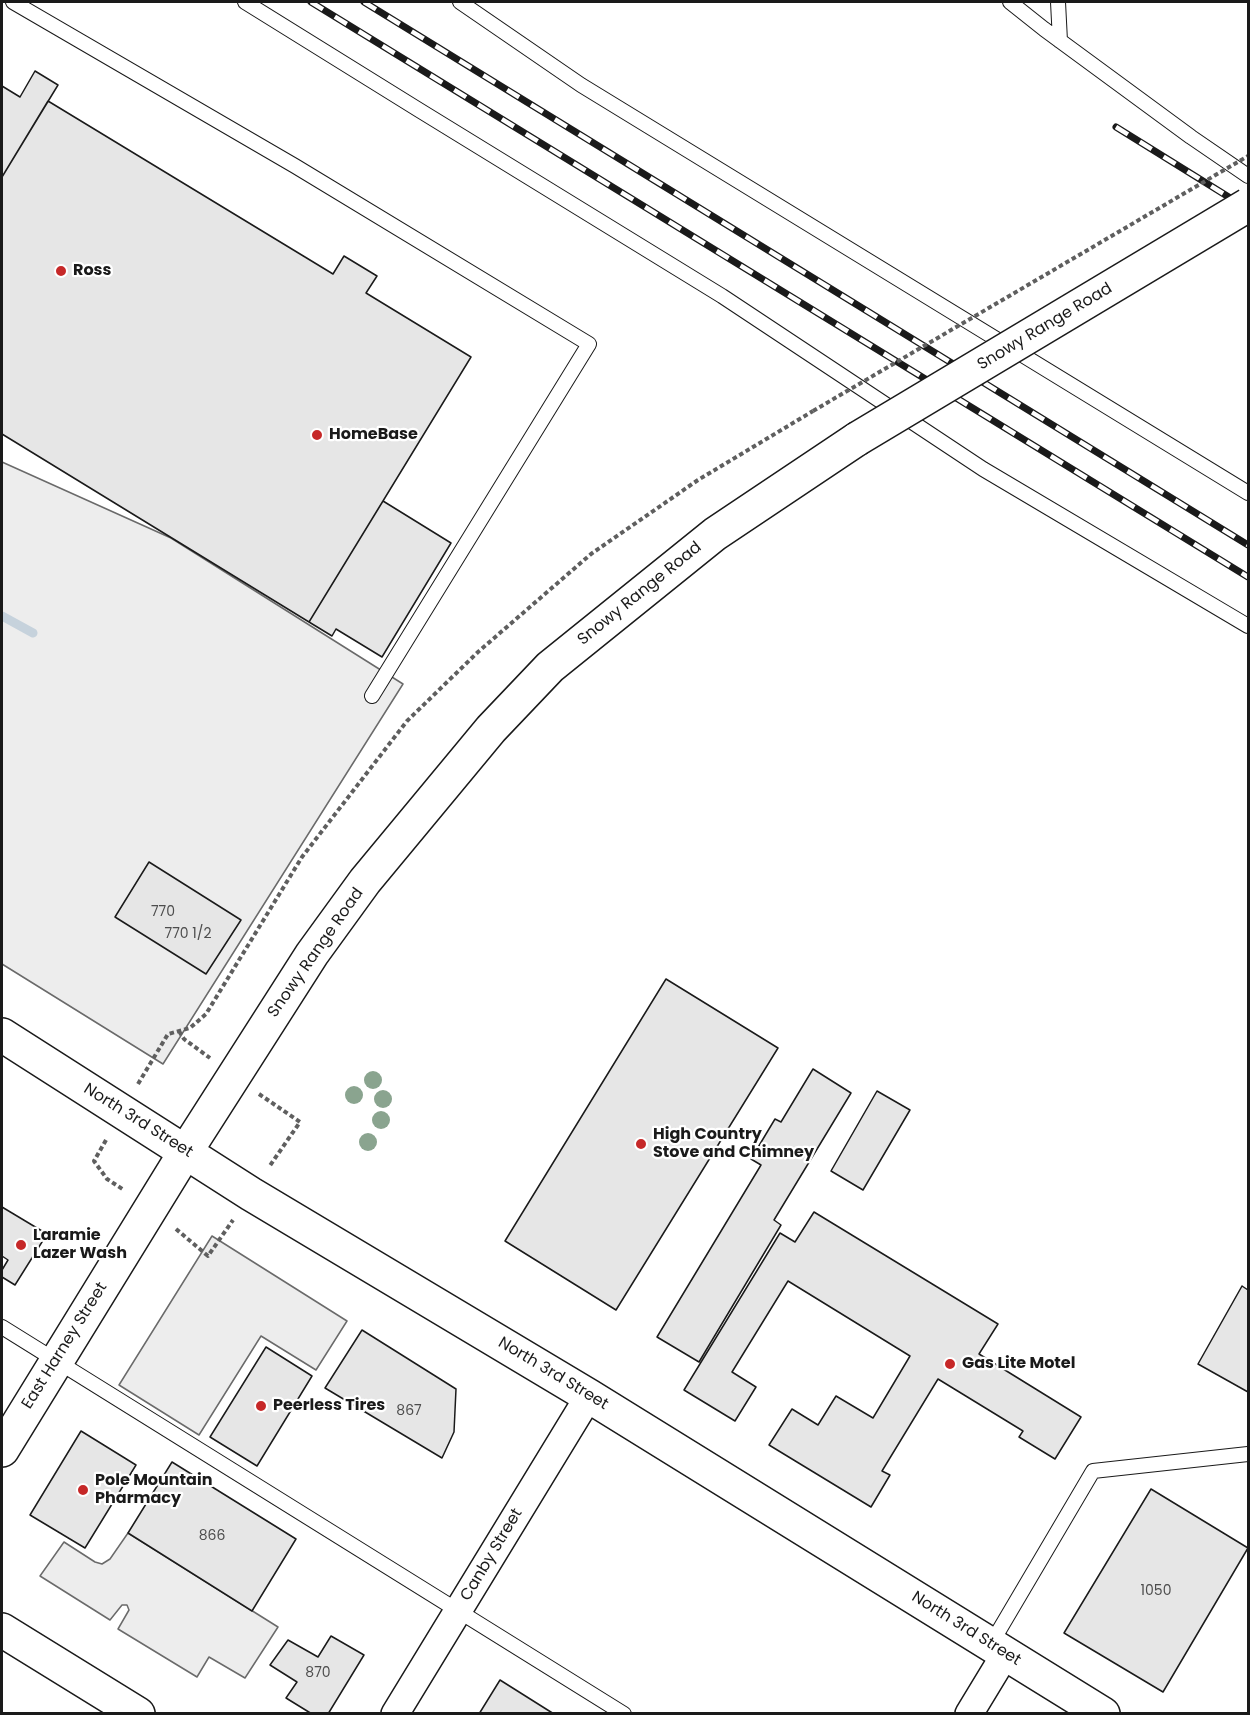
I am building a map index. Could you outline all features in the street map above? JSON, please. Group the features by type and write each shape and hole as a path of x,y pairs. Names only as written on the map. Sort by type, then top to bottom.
{"main road":[{"name":"Snowy Range Road","path":"186,1151 306,963 365,881 484,737 550,667 715,534 858,440 1248,205"},
{"name":"North 3rd Street","path":"2,1035 251,1194 589,1396 1103,1713"},
{"name":"East Harney Street","path":"2,1449 186,1151"},
{"path":"2,1630 138,1713"}],"street":[{"name":"Canby Street","path":"395,1713 589,1396"},
{"path":"969,1713 999,1648"}],"lane":[{"path":"13,2 295,166 589,344 372,696"},
{"path":"246,2 722,296 983,469 1248,626"},
{"path":"460,2 581,85 1248,493"},
{"path":"1010,2 1191,137 1248,176"},
{"path":"1058,2 1060,41"},
{"path":"2,1327 624,1713"},
{"path":"999,1648 1093,1471 1248,1454"}],"path":[{"path":"179,1031 190,1028 206,1014 302,857 407,721 478,652 591,554 698,480 1248,156"}],"shaded area":[{"path":"2,462 171,538 403,684 163,1064 2,964"},
{"path":"212,1236 347,1321 316,1370 261,1336 199,1435 119,1385"},
{"path":"128,1533 278,1627 245,1678 209,1657 197,1677 118,1629 129,1610 127,1605 122,1605 110,1620 40,1576 64,1542 102,1564 110,1559"}],"building":[{"path":"35,71 58,85 2,177 2,86 20,97"},
{"path":"48,101 333,274 344,256 377,276 366,293 471,357 309,622 2,434 2,177"},
{"path":"383,501 451,543 382,657 336,629 332,636 309,622"},
{"path":"149,862 241,920 206,974 115,917"},
{"name":"High Country Stove and Chimney","path":"666,979 778,1048 616,1310 505,1241"},
{"path":"813,1069 851,1093 774,1220 781,1225 699,1362 657,1337 761,1165 751,1159 775,1119 781,1122"},
{"path":"877,1091 910,1110 863,1190 831,1171"},
{"name":"Laramie Lazer Wash","path":"2,1207 47,1234 15,1285 2,1277 2,1270 8,1260 2,1256"},
{"name":"Gas Lite Motel","path":"814,1212 998,1324 979,1354 1081,1417 1055,1459 1019,1437 1023,1431 938,1379 882,1471 890,1475 871,1507 769,1445 792,1409 818,1425 836,1396 873,1418 910,1356 788,1281 732,1372 756,1387 735,1421 684,1390 780,1233 795,1242"},
{"path":"1242,1286 1248,1290 1248,1392 1198,1364"},
{"path":"362,1330 456,1389 454,1432 442,1458 325,1388"},
{"name":"Peerless Tires","path":"266,1347 312,1376 257,1466 210,1437"},
{"name":"Pole Mountain Pharmacy","path":"81,1431 136,1465 85,1548 30,1515"},
{"path":"172,1462 296,1539 252,1611 128,1533"},
{"path":"1151,1489 1248,1548 1163,1692 1064,1633"},
{"path":"331,1636 364,1655 328,1714 312,1714 286,1698 297,1682 270,1665 288,1640 318,1657"},
{"path":"500,1680 554,1714 479,1714"}],"waterway":[{"path":"2,616 33,633"}],"railway":[{"path":"311,2 1248,577"},
{"path":"364,2 1248,545"},
{"path":"1116,127 1248,209"}],"place":[{"name":"Ross","path":"61,271"},
{"name":"HomeBase","path":"317,435"},
{"name":"High Country Stove and Chimney","path":"641,1144"},
{"name":"Laramie Lazer Wash","path":"21,1245"},
{"name":"Gas Lite Motel","path":"950,1364"},
{"name":"Peerless Tires","path":"261,1406"},
{"name":"Pole Mountain Pharmacy","path":"83,1490"}]}
